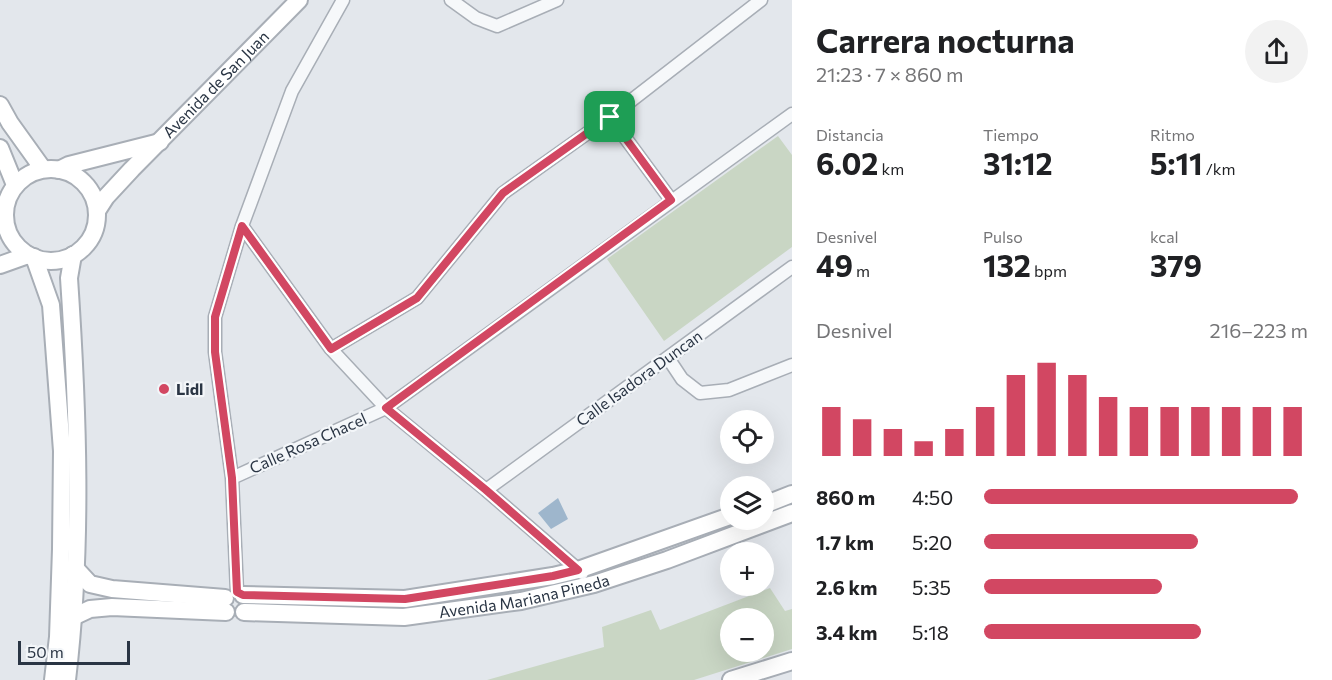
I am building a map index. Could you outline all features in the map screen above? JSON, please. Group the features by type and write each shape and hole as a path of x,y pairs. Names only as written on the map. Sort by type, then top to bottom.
{"main road":[{"name":"Avenida de San Juan","path":"97,211 106,197 132,169 299,0"},
{"path":"0,105 10,123 51,170 81,180 89,188 94,199 97,211 96,224 92,236 84,247 60,260 47,261 31,256 12,239 2,219 9,195 15,185 23,178 51,170 69,165 161,141"},
{"path":"0,148 15,185"},
{"path":"67,680 77,570 78,456 69,278 73,255"},
{"path":"0,265 31,256"},
{"path":"31,256 51,305 62,451 58,637 53,680"},
{"path":"774,500 792,494"},
{"name":"Avenida Mariana Pineda","path":"232,599 234,616 244,612 404,617 521,601 594,584 667,560 792,513"},
{"name":"Avenida Mariana Pineda","path":"73,617 90,609 232,599 405,599 578,570 720,520"},
{"name":"Avenida Mariana Pineda","path":"77,570 90,584 112,590 232,599"},
{"path":"731,680 792,661"}],"street":[{"path":"452,0 476,18 497,26 557,0"},
{"path":"331,349 417,298 503,193 610,117 761,0"},
{"path":"232,599 232,478 215,352 215,317 242,226 292,91 342,1"},
{"name":"Calle Rosa Chacel","path":"232,478 386,408 792,114"},
{"path":"610,117 671,200"},
{"path":"242,226 331,349 386,408 486,490 594,584"},
{"name":"Calle Isadora Duncan","path":"486,490 792,267"},
{"path":"668,357 682,379 700,393 729,390 792,364"}],"green space":[{"path":"778,136 792,155 792,247 664,341 607,259"},
{"path":"774,594 785,611 792,609 792,649 774,655 774,608 720,608 720,662 751,662 694,680 487,680 604,647 602,627 651,610 660,630 749,596 774,596"}],"water":[{"path":"558,498 568,519 551,529 538,513"}],"place":[{"name":"Lidl","path":"164,389"}],"route":[{"path":"610,117 671,200 386,408 486,490 578,570 405,599 243,595 237,592 232,478 215,352 215,317 242,226 331,349 417,298 503,193 610,117"}]}
